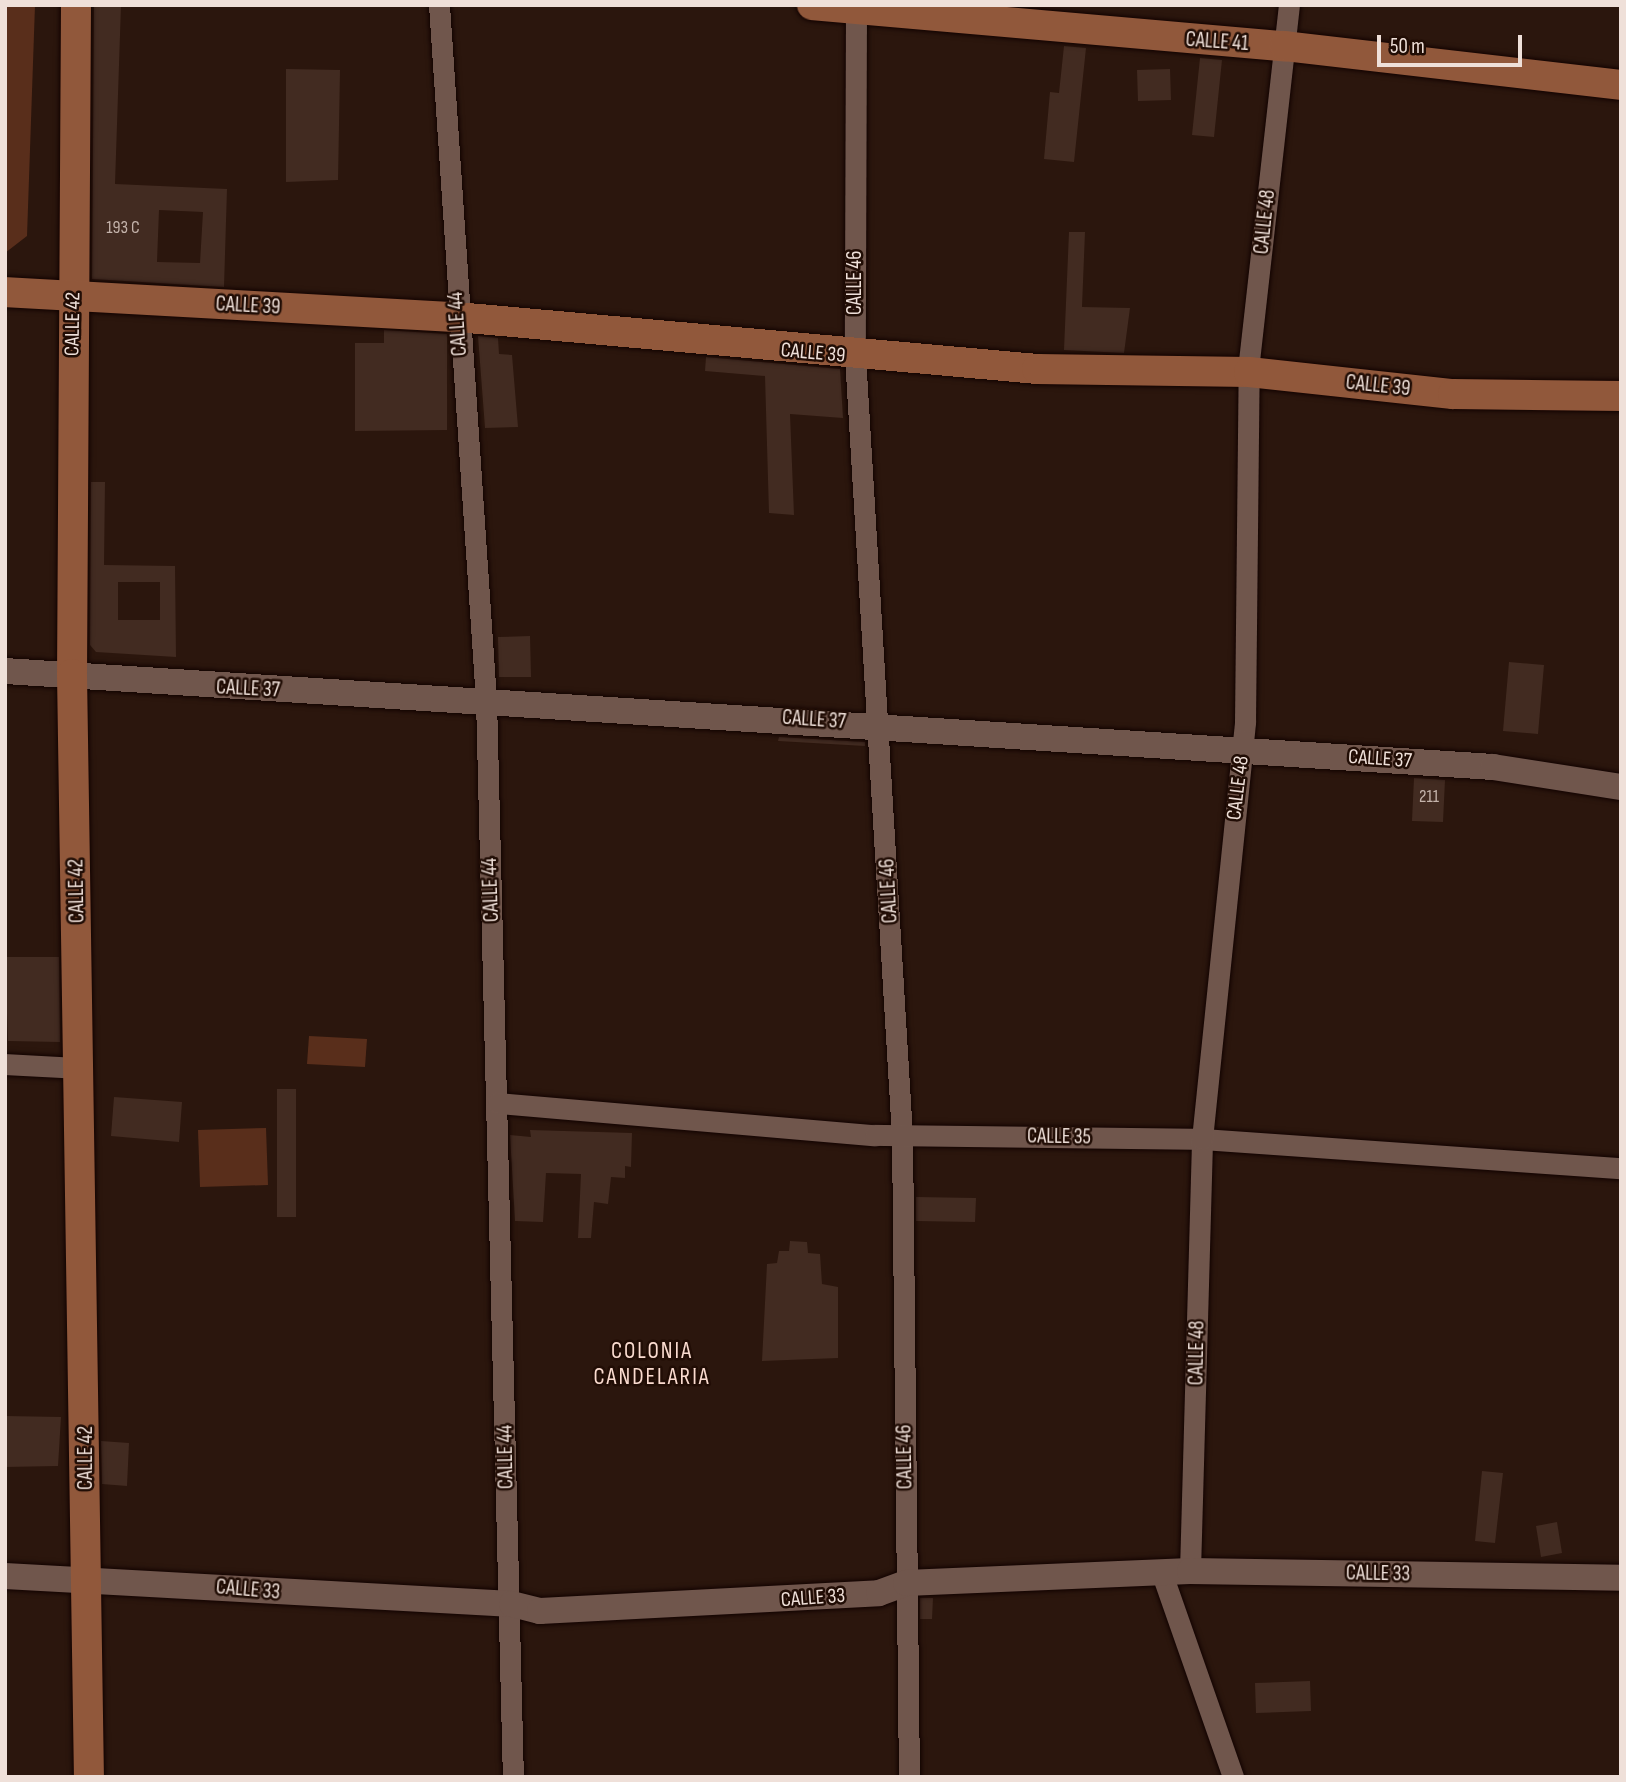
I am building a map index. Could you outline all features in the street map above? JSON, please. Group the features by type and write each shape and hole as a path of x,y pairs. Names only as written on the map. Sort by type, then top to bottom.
{"main road":[{"name":"CALLE 42","path":"76,5 72,674 89,1777"},
{"name":"CALLE 41","path":"812,5 1284,47 1621,85"},
{"name":"CALLE 39","path":"5,292 457,317 855,356 1037,369 1249,372 1454,394 1621,396"}],"street":[{"name":"CALLE 44","path":"439,5 457,317 486,699 512,1604 513,1777"},
{"name":"CALLE 48","path":"1190,1571 1202,1139 1243,749 1249,372 1289,5"},
{"name":"CALLE 46","path":"856,7 855,356 881,724 902,1135 909,1777"},
{"name":"CALLE 37","path":"5,671 72,674 239,689 486,699 1243,749 1493,767 1621,787"},
{"path":"5,1064 80,1068"},
{"name":"CALLE 35","path":"498,1103 902,1135 1202,1139 1621,1168"},
{"name":"CALLE 33","path":"5,1576 86,1577 367,1600 512,1604 540,1611 879,1593 906,1583 1190,1571 1621,1578"},
{"path":"1162,1574 1233,1777"}],"shaded area":[{"path":"5,5 35,5 27,236 5,253"},
{"path":"309,1036 367,1039 365,1067 307,1064"},
{"path":"266,1128 268,1185 200,1187 198,1130"}],"building":[{"path":"94,5 121,5 115,184 227,189 224,287 92,279","holes":["159,210 203,212 200,263 157,262"]},
{"path":"1064,46 1086,48 1074,162 1044,159 1050,92 1059,93"},
{"path":"1200,58 1222,60 1214,137 1192,135"},
{"path":"286,69 340,70 338,180 286,182"},
{"path":"1170,69 1171,100 1138,101 1137,70"},
{"path":"1069,232 1085,232 1082,307 1130,308 1124,353 1064,350"},
{"path":"384,330 447,334 447,430 355,431 355,343 384,343"},
{"path":"478,336 498,338 499,354 512,355 518,427 485,428"},
{"path":"706,357 840,369 843,418 790,414 794,515 769,513 765,376 705,371"},
{"path":"91,482 105,482 104,565 175,566 176,657 96,652 90,645","holes":["118,582 160,582 160,620 118,620"]},
{"path":"530,636 531,677 499,677 498,637"},
{"path":"1509,662 1544,665 1538,734 1503,731"},
{"path":"779,737 865,742 865,746 778,741"},
{"path":"1414,778 1445,780 1443,822 1412,821"},
{"path":"5,957 59,957 60,1042 8,1041"},
{"path":"277,1089 296,1089 296,1217 277,1217"},
{"path":"114,1097 182,1102 179,1142 111,1136"},
{"path":"530,1130 632,1133 631,1167 625,1166 625,1178 611,1177 608,1204 594,1202 591,1238 578,1238 581,1174 546,1173 543,1222 515,1221 510,1135 531,1137"},
{"path":"916,1197 976,1198 975,1222 916,1221"},
{"path":"790,1241 807,1242 808,1253 820,1254 822,1284 838,1287 838,1358 762,1361 767,1264 777,1263 779,1251 789,1251"},
{"path":"5,1416 61,1417 58,1466 5,1467"},
{"path":"101,1441 129,1443 127,1486 102,1484"},
{"path":"1482,1471 1503,1473 1495,1543 1475,1541"},
{"path":"1557,1522 1562,1553 1541,1557 1536,1526"},
{"path":"920,1598 933,1598 932,1619 920,1619"},
{"path":"1310,1681 1311,1711 1256,1713 1255,1683"}],"district":[{"name":"COLONIA CANDELARIA","path":"652,1364"}]}
